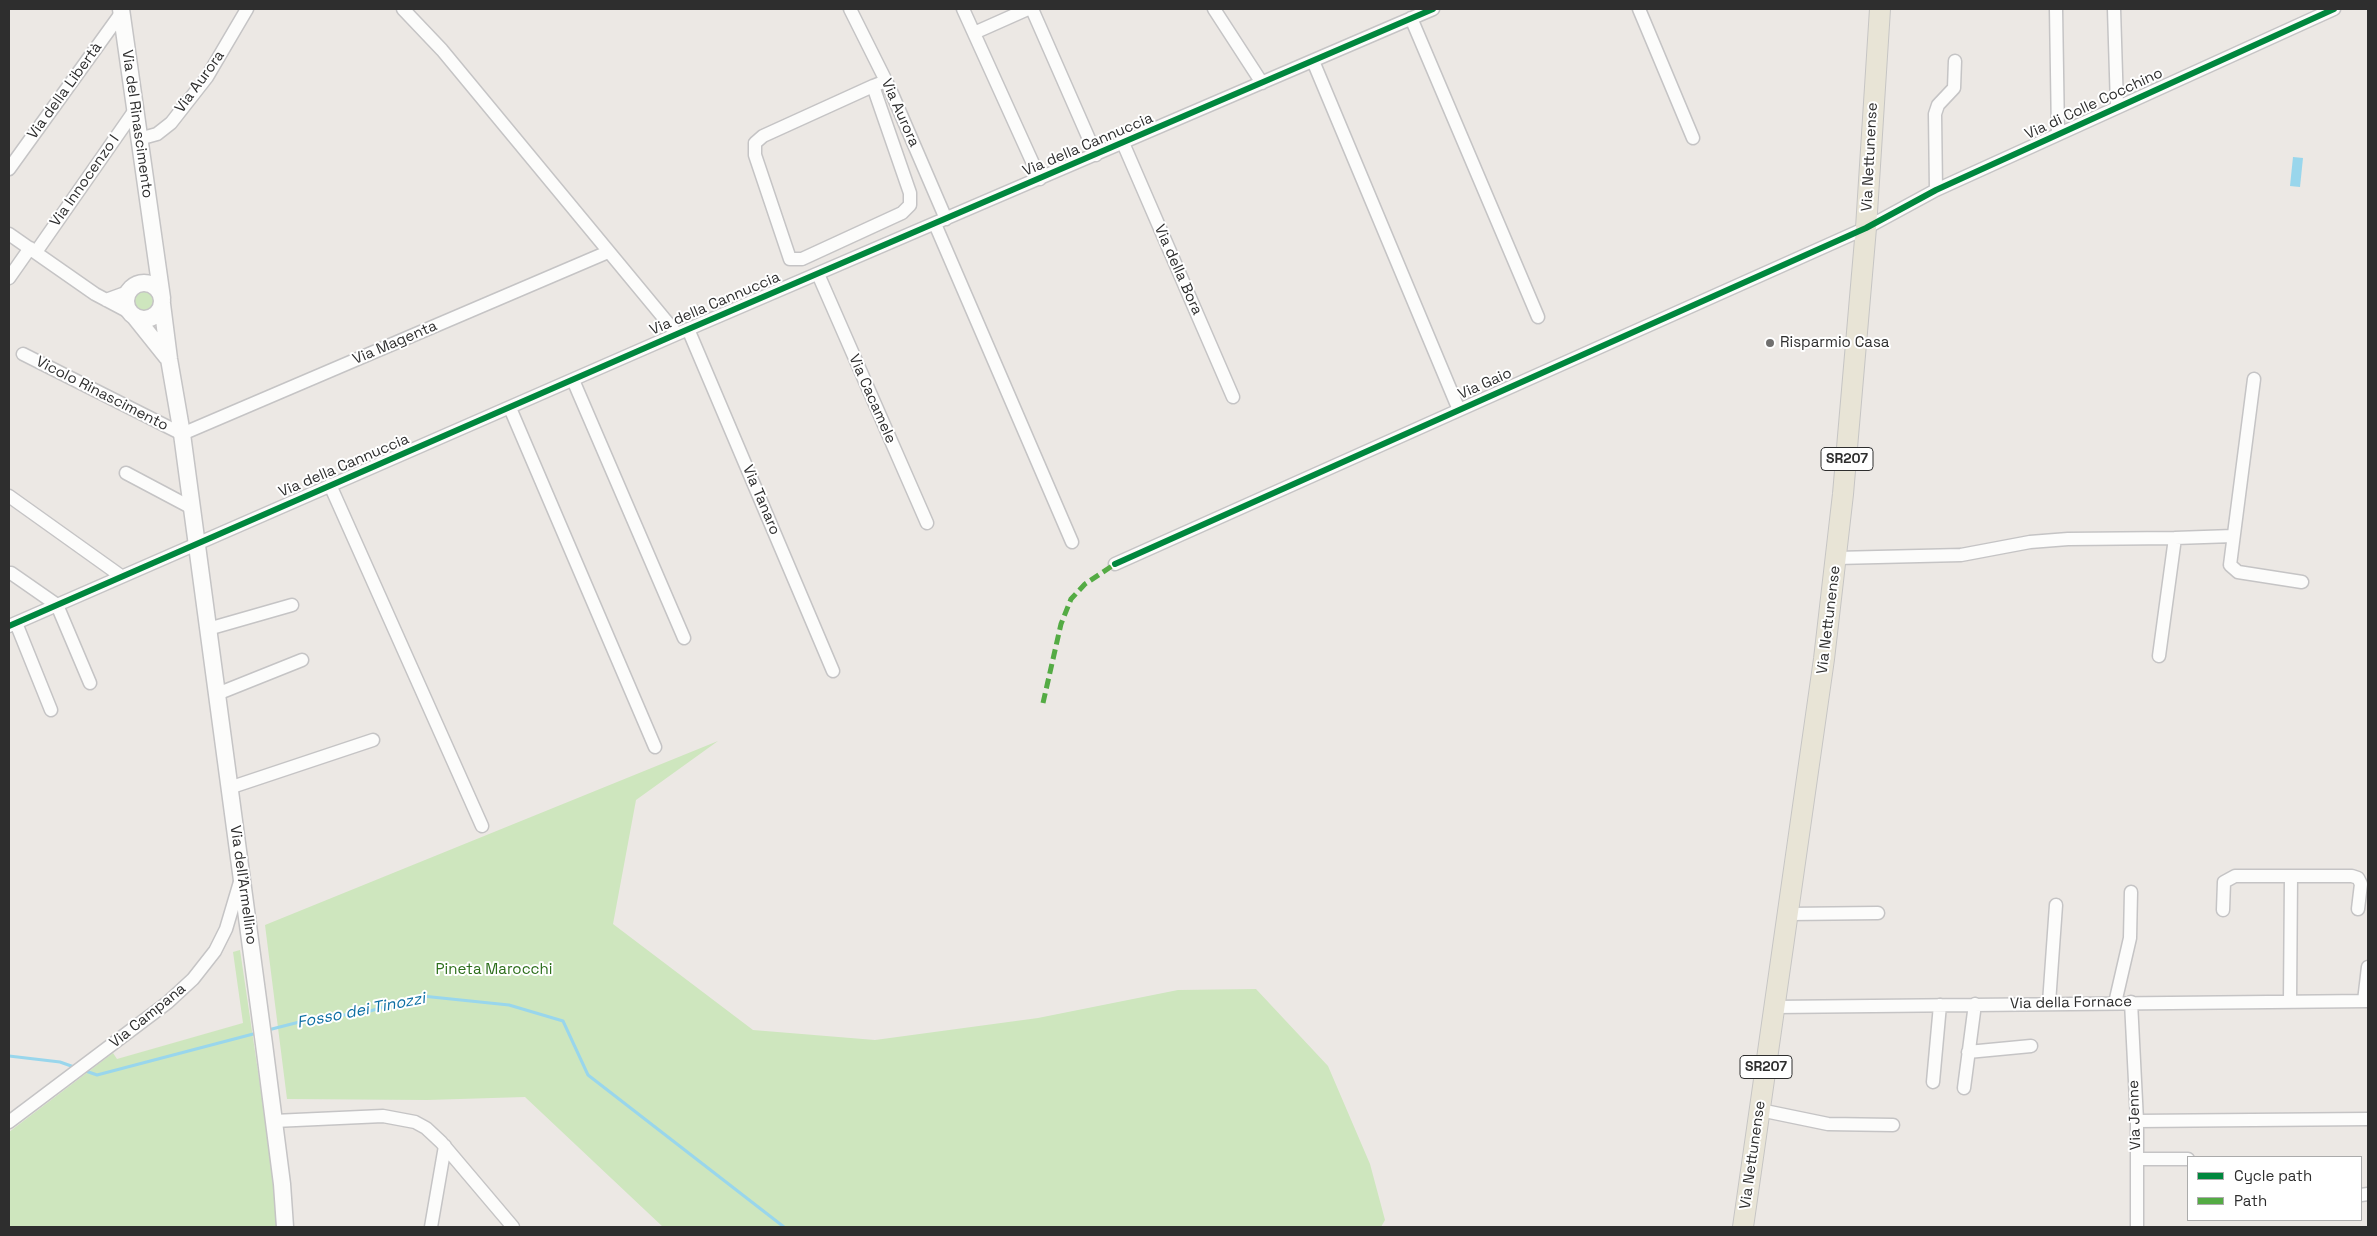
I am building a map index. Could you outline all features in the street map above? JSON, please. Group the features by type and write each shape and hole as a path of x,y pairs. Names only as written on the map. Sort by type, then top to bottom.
{"main road":[{"name":"Via Nettunense","path":"1743,1227 1824,659 1836,558 1850,428 1866,228 1880,9"}],"street":[{"name":"Via Aurora","path":"139,139 158,134 171,123 207,77 247,9"},
{"path":"403,9 442,50 608,252 683,332"},
{"name":"Via Aurora","path":"850,9 886,80 941,221 1072,542"},
{"path":"963,9 1040,179"},
{"path":"974,33 1028,9"},
{"path":"1032,9 1096,155"},
{"path":"1214,9 1262,83"},
{"name":"Via della Cannuccia","path":"12,624 1433,9"},
{"path":"1639,9 1693,138"},
{"path":"2056,9 2058,134"},
{"path":"2114,9 2117,107"},
{"name":"Via di Colle Cocchino","path":"1866,228 1936,190 2334,9"},
{"name":"Via del Rinascimento","path":"121,10 196,543"},
{"name":"Via della Libertà","path":"9,169 121,10"},
{"path":"1411,18 1538,317"},
{"path":"1313,61 1459,410"},
{"path":"1936,190 1936,109 1954,88 1955,61"},
{"path":"873,86 910,194 910,205 902,213 802,259 790,259 755,155 755,143 762,136 886,80"},
{"name":"Via Innocenzo I","path":"9,278 33,250 135,110"},
{"name":"Via della Bora","path":"1122,143 1233,397"},
{"name":"Via Gaio","path":"1115,564 1866,228"},
{"path":"9,234 106,300 143,319 152,318 159,312 162,301 160,292 152,285 142,283 106,300"},
{"name":"Via del Rinascimento","path":"132,289 148,262 154,240"},
{"name":"Via Magenta","path":"182,434 608,252"},
{"name":"Via Cacamele","path":"818,274 927,523"},
{"path":"132,289 126,301 132,314"},
{"name":"Via del Rinascimento","path":"132,314 169,359"},
{"name":"Via Tanaro","path":"683,332 833,671"},
{"name":"Vicolo Rinascimento","path":"23,354 182,434"},
{"path":"2254,379 2229,562 2234,570 2302,582"},
{"path":"573,380 684,638"},
{"path":"510,408 655,747"},
{"path":"126,473 192,508"},
{"path":"330,485 482,826"},
{"path":"9,496 121,576"},
{"path":"1836,558 1956,555 2030,542 2068,539 2232,536"},
{"path":"2159,656 2175,538"},
{"name":"Via dell'Armellino","path":"196,543 274,1120 285,1227"},
{"path":"11,573 57,605 90,684"},
{"path":"208,629 292,605"},
{"path":"12,624 51,710"},
{"path":"217,694 302,660"},
{"path":"229,788 373,740"},
{"name":"Via Campana","path":"9,1122 172,999 198,975 226,930 241,875"},
{"path":"2223,910 2223,885 2229,878 2291,876 2356,877 2360,884 2358,910"},
{"path":"2290,1001 2291,876"},
{"path":"2115,1002 2130,938 2131,892"},
{"path":"2049,1003 2056,905"},
{"path":"1788,914 1878,913"},
{"path":"2366,1001 2368,967"},
{"name":"Via della Fornace","path":"1774,1006 2366,1001"},
{"name":"Via Jenne","path":"2131,1002 2136,1121 2137,1227"},
{"path":"1964,1088 1975,1004"},
{"path":"1933,1082 1940,1005"},
{"path":"1968,1052 2031,1046"},
{"path":"1760,1110 1828,1124 1893,1125"},
{"path":"274,1120 396,1117 412,1120 426,1128 445,1146 513,1227"},
{"path":"2136,1121 2368,1119"},
{"path":"431,1227 445,1146"},
{"path":"2137,1159 2187,1158"}],"green space":[{"path":"144,291 152,294 155,302 152,310 144,313 136,310 133,302 136,294"},
{"name":"Pineta Marocchi","path":"718,741 636,800 613,924 753,1030 875,1040 1038,1018 1178,990 1256,989 1328,1066 1370,1164 1385,1220 1381,1227 663,1227 525,1097 427,1100 287,1099 265,925"},
{"path":"240,950 281,1227 9,1227 9,1132 113,1053 117,1059 243,1023 233,952"}],"water":[{"path":"2293,157 2303,158 2300,187 2290,186"}],"waterway":[{"name":"Fosso dei Tinozzi","path":"268,1030 315,1018 363,1013 422,996 509,1005 563,1021 588,1075 784,1227"},
{"name":"Fosso dei Tinozzi","path":"83,1070 97,1075 257,1033"},
{"name":"Fosso dei Tinozzi","path":"9,1056 60,1062 74,1067"}],"marked path":[{"path":"1043,703 1061,624 1071,599 1085,584 1115,564"}],"cycle path":[{"path":"9,626 677,334 1433,9"},
{"path":"1115,564 1866,228 1936,190 2334,9"}],"place":[{"name":"Risparmio Casa","path":"1770,343"}]}
